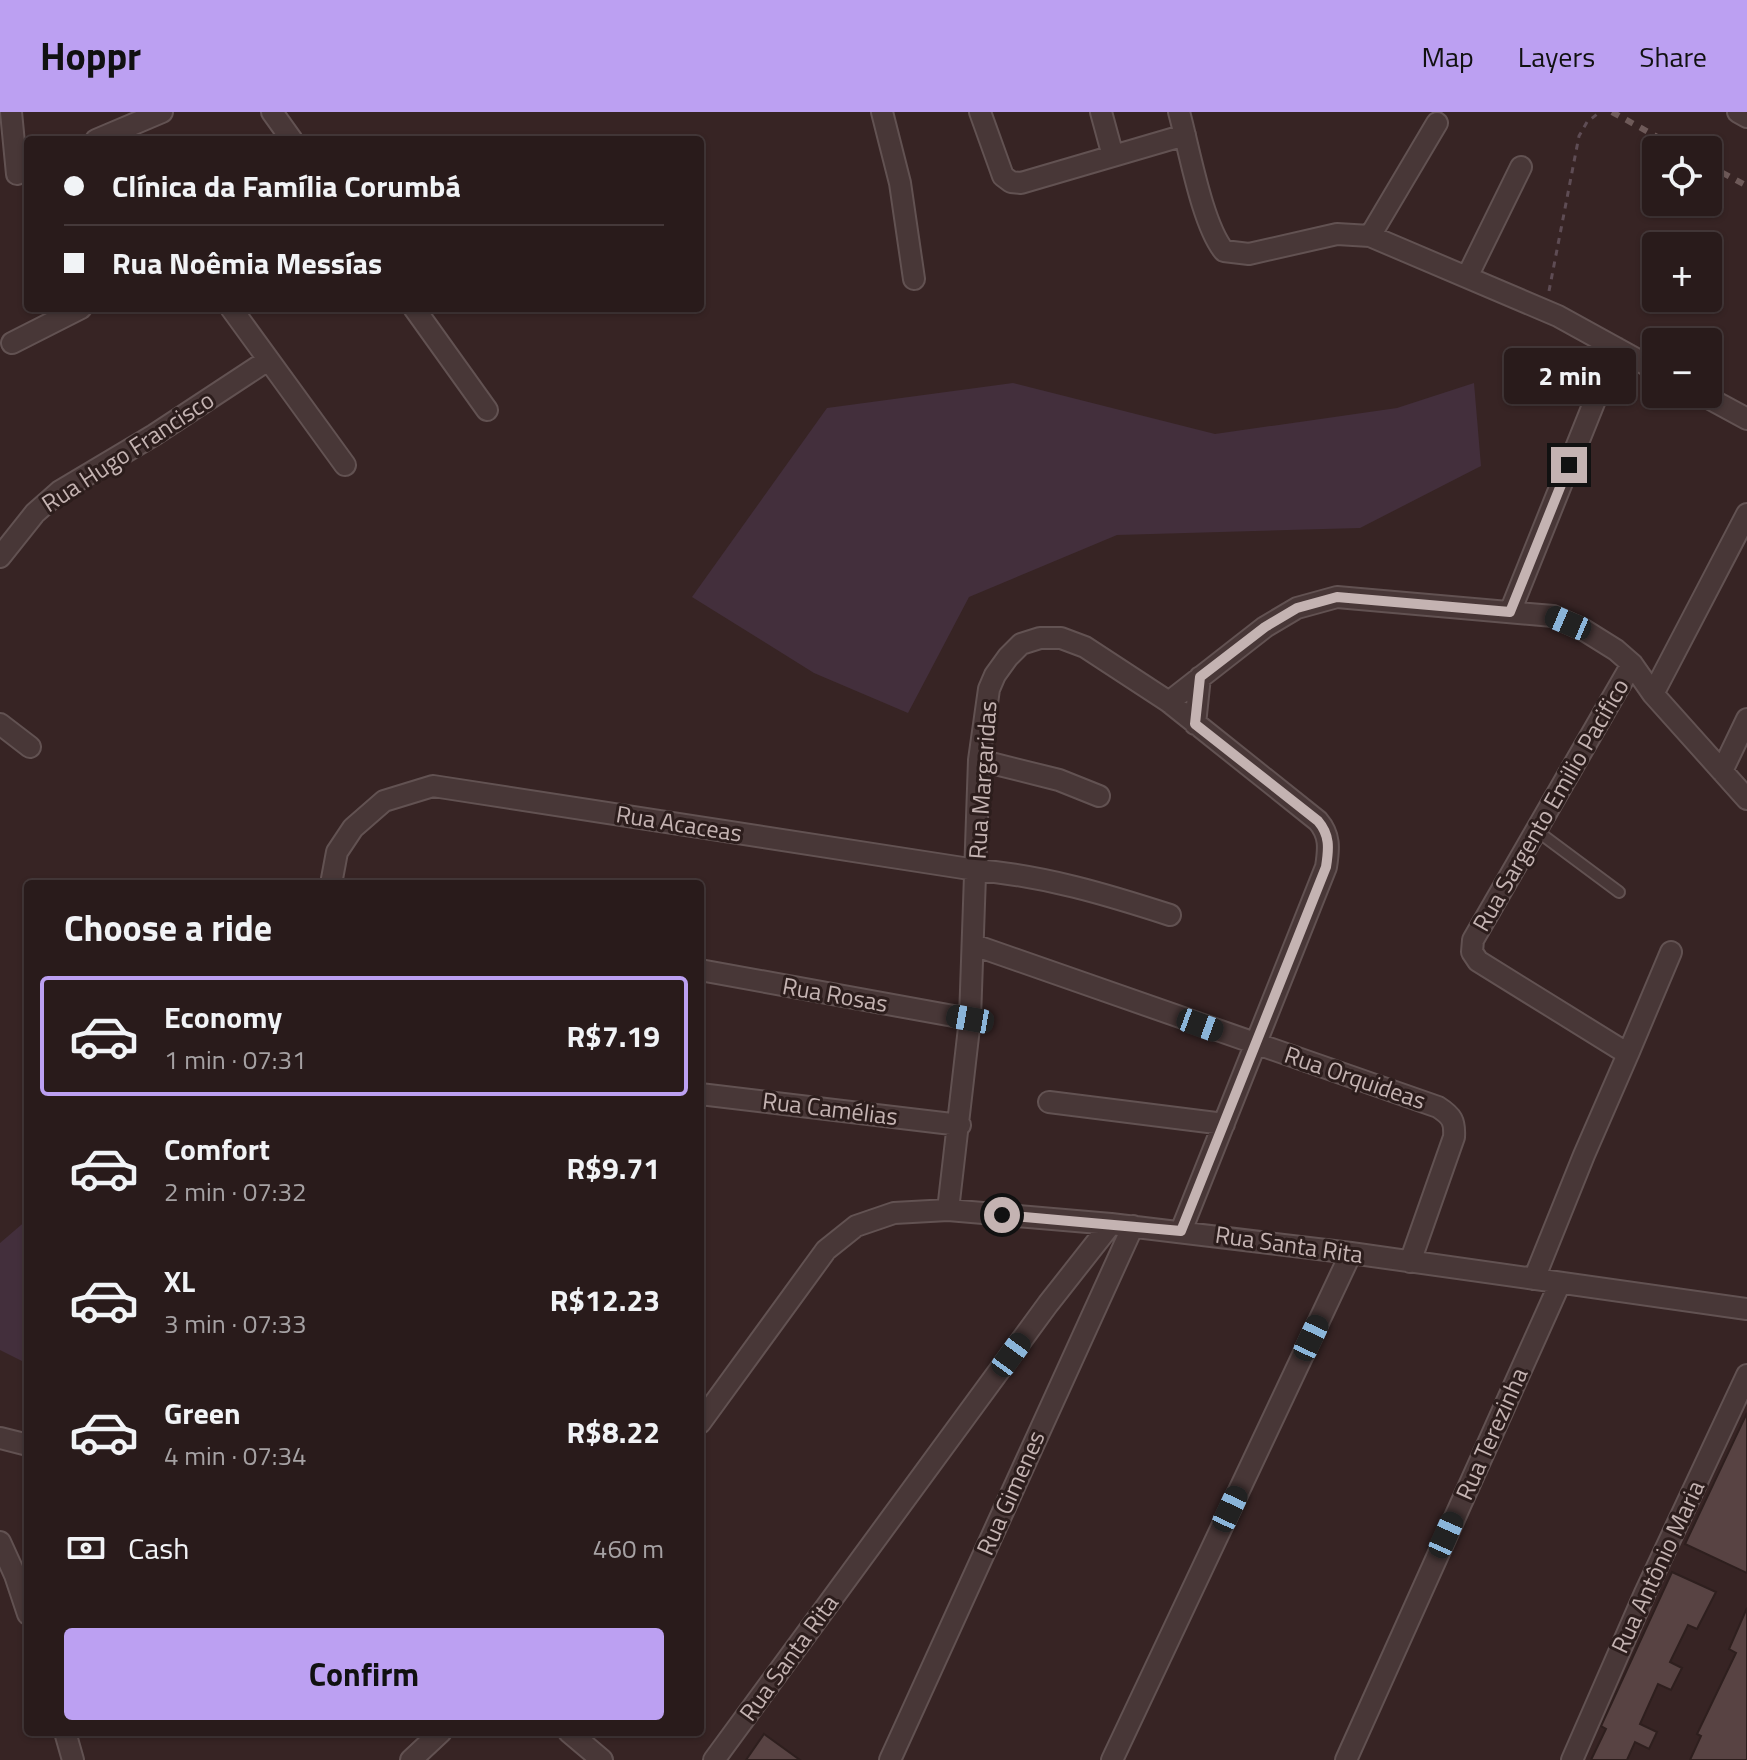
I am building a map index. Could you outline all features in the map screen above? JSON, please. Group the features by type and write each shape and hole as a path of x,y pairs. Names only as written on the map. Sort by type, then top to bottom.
{"street":[{"path":"11,112 15,175"},
{"path":"110,136 162,112"},
{"path":"272,112 289,136"},
{"path":"882,112 900,183 914,279"},
{"path":"980,112 1003,176 1011,182 1021,183 1185,135"},
{"path":"1101,112 1113,156"},
{"path":"1179,112 1216,241 1224,251 1249,254 1337,234 1370,236 1546,311 1642,362"},
{"path":"1738,112 1747,117"},
{"path":"1370,236 1437,123"},
{"path":"1467,277 1521,167"},
{"path":"12,343 73,312"},
{"path":"234,312 345,465"},
{"path":"417,312 487,410"},
{"path":"1510,612 1616,348"},
{"name":"Rua Hugo Francisco","path":"0,557 35,513 60,491 154,435 268,360"},
{"path":"1722,405 1747,419"},
{"path":"1653,694 1747,514"},
{"path":"1169,702 1265,627 1297,608 1337,597 1553,616 1606,643 1632,664 1653,694 1747,799"},
{"name":"Rua Margaridas","path":"948,1210 970,1019 979,760 989,689 995,675 1021,644 1061,638 1085,647 1169,702 1325,829 1329,841 1326,867 1256,1044"},
{"name":"Rua Sargento Emilio Pacifico","path":"1628,1054 1478,961 1472,952 1473,940 1632,664"},
{"path":"1195,724 1200,677"},
{"path":"1722,771 1747,719"},
{"path":"0,724 30,747"},
{"path":"979,760 1059,780 1099,796"},
{"name":"Rua Acaceas","path":"331,880 334,859 344,840 384,801 433,786 976,870"},
{"path":"976,870 1076,885 1170,915"},
{"name":"Rua Orquideas","path":"974,945 1438,1107 1450,1114 1455,1122 1454,1137 1410,1262"},
{"path":"1534,1279 1671,952"},
{"name":"Rua Rosas","path":"704,971 970,1019"},
{"path":"1181,1231 1256,1044"},
{"name":"Rua Camélias","path":"704,1094 960,1125"},
{"path":"1049,1102 1224,1124"},
{"path":"704,1418 826,1250 856,1226 894,1213 948,1210 1111,1224"},
{"name":"Rua Santa Rita","path":"714,1760 1048,1304 1111,1224 1351,1253 1747,1309"},
{"name":"Rua Gimenes","path":"890,1760 1133,1226"},
{"path":"1112,1760 1351,1253"},
{"name":"Rua Terezinha","path":"1346,1760 1560,1283"},
{"name":"Rua Antônio Maria","path":"1572,1760 1645,1593 1747,1375"},
{"path":"0,1438 24,1444"},
{"path":"0,1542 24,1602"},
{"path":"66,1736 73,1760"},
{"path":"411,1760 437,1736"},
{"path":"574,1736 602,1760"}],"lane":[{"path":"1537,831 1619,892"}],"path":[{"path":"1546,311 1579,136 1587,122 1600,112"}],"shaded area":[{"path":"1013,383 1215,434 1397,408 1474,383 1481,466 1360,528 1117,535 969,597 908,713 814,673 692,597 827,408"},
{"path":"24,1222 24,1362 0,1350 0,1243"}],"building":[{"path":"1747,1413 1747,1573 1685,1544"},
{"path":"1672,1572 1716,1592 1697,1629 1688,1625 1670,1662 1682,1668 1671,1690 1658,1684 1640,1724 1657,1732 1649,1749 1635,1742 1627,1760 1591,1760 1606,1729 1601,1726"},
{"path":"1747,1608 1747,1760 1690,1760 1701,1736 1697,1734 1736,1653 1729,1649"},
{"path":"764,1734 800,1760 746,1760"}],"railway":[{"path":"1612,112 1656,136"},
{"path":"1722,173 1747,186"}],"route":[{"path":"1002,1215 1181,1231 1326,867 1329,841 1318,821 1195,724 1200,677 1265,627 1297,608 1337,597 1510,612 1569,465"}]}
